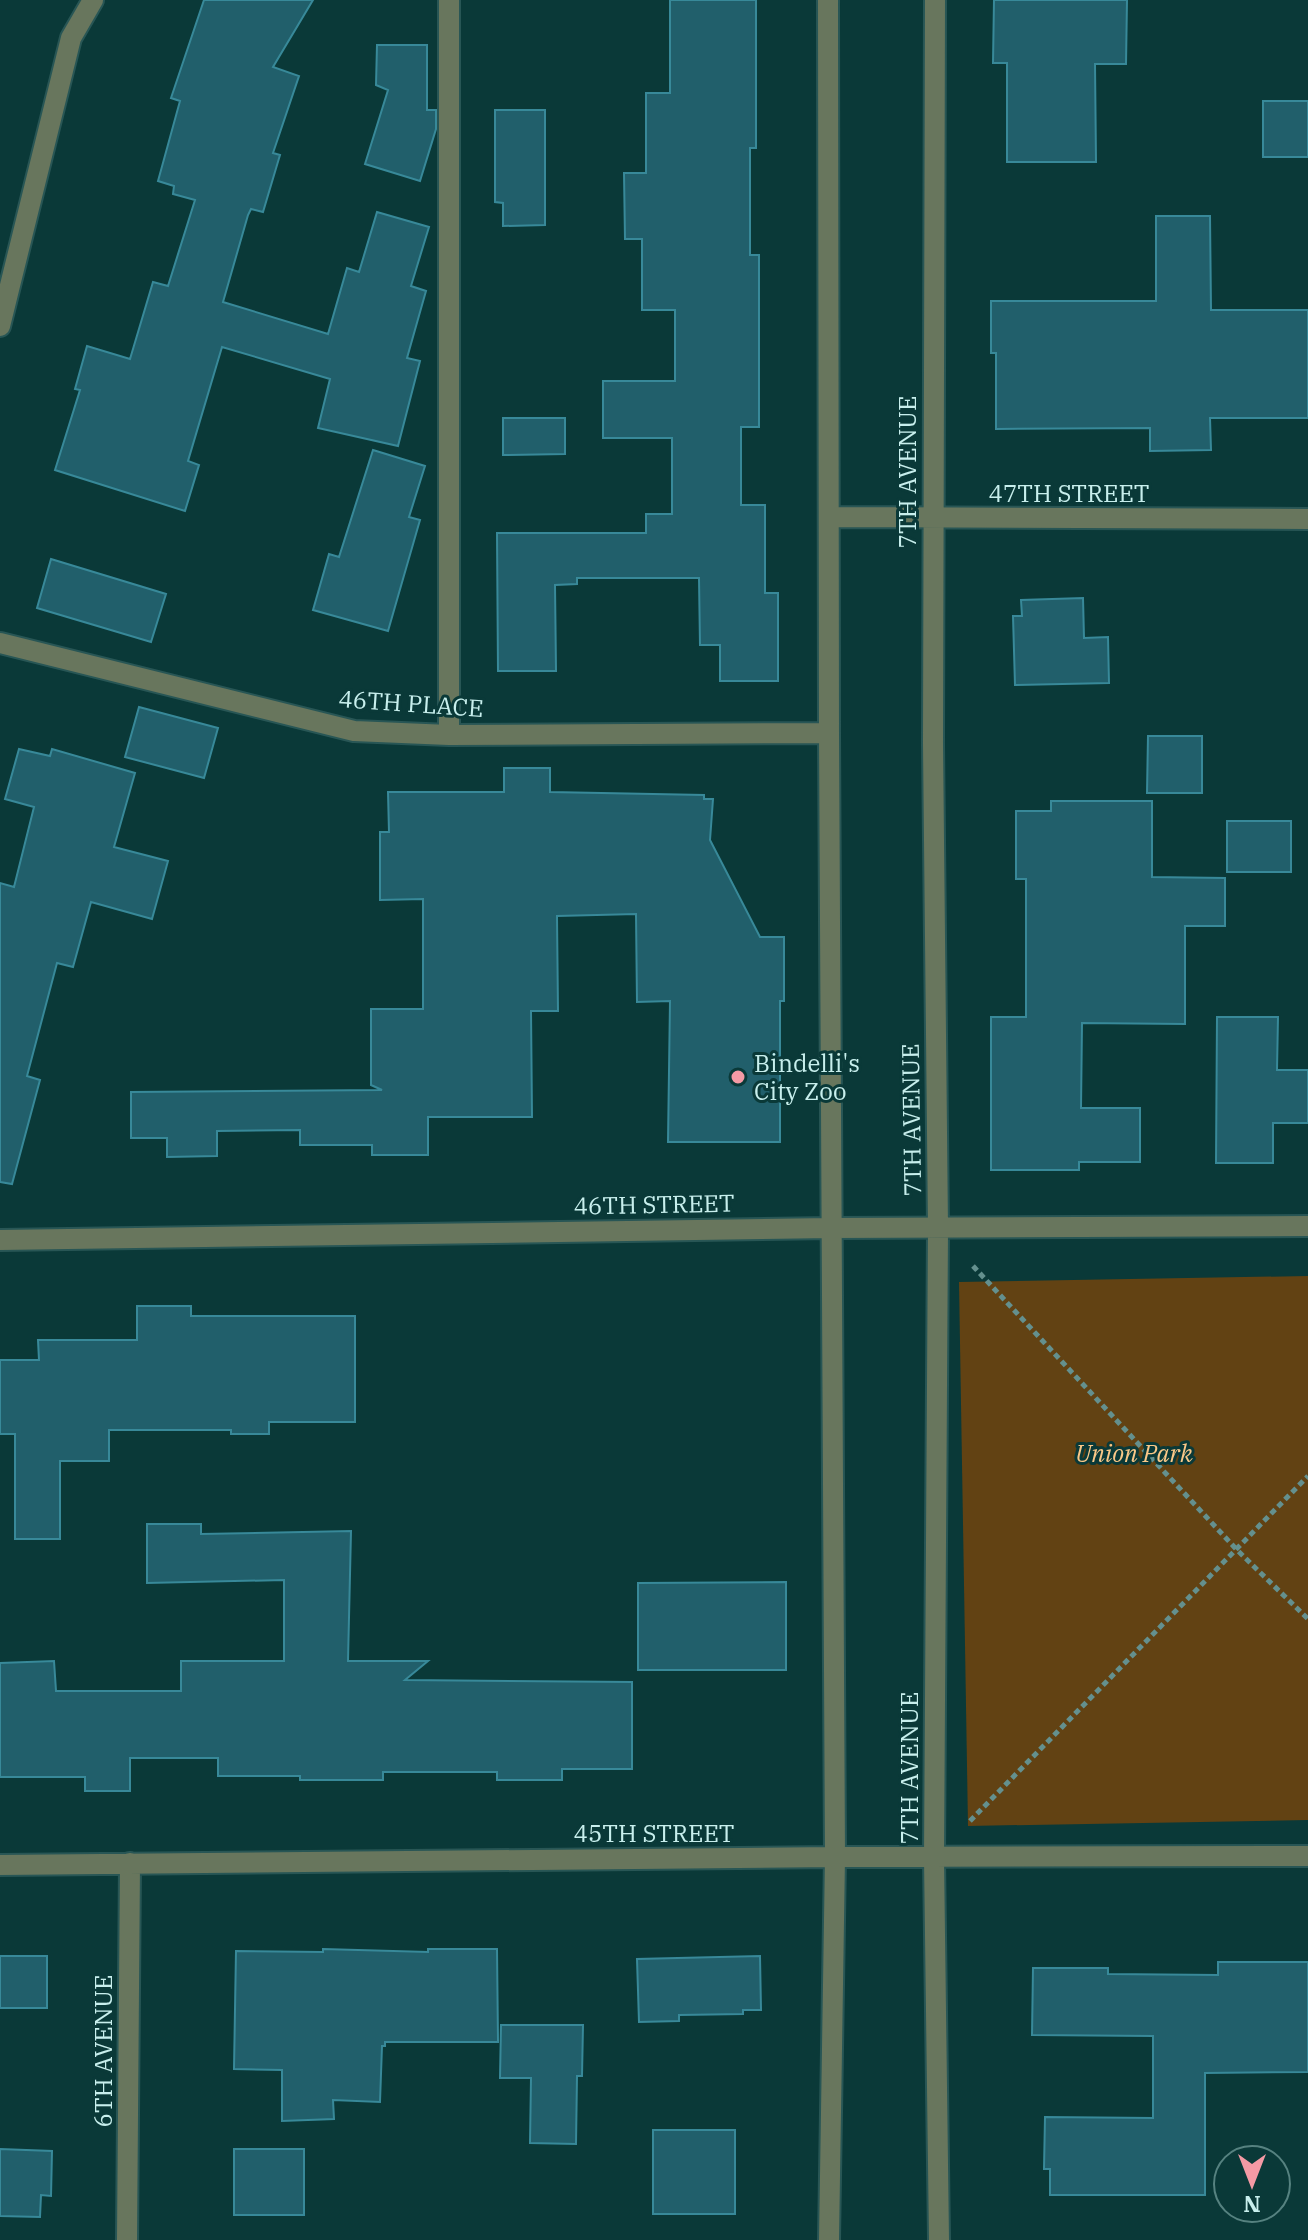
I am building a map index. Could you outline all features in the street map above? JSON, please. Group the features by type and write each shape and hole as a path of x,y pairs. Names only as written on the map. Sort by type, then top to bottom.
{"street":[{"path":"0,326 71,38 93,0"},
{"path":"449,0 449,735"},
{"path":"828,0 835,1857 829,2240"},
{"name":"7TH AVENUE","path":"935,0 933,518 938,1228 934,1858 939,2240"},
{"name":"47TH STREET","path":"829,517 1308,519"},
{"name":"46TH PLACE","path":"0,643 354,731 449,735 829,733"},
{"name":"46TH STREET","path":"0,1240 831,1228 1308,1226"},
{"name":"45TH STREET","path":"0,1865 1308,1856"},
{"name":"6TH AVENUE","path":"127,2240 130,1863"}],"path":[{"path":"938,1228 1237,1550 1308,1619"},
{"path":"974,1817 1308,1476"}],"green space":[{"name":"Union Park","path":"1308,1276 1308,1820 968,1826 959,1282"}],"building":[{"path":"204,0 313,0 273,67 299,76 273,153 280,155 263,212 251,209 248,215 223,302 328,334 347,268 359,272 377,212 429,227 411,286 426,291 407,358 420,361 398,446 318,428 330,379 222,347 188,461 199,465 185,511 55,470 80,390 75,389 87,346 130,359 153,282 168,286 195,200 173,194 174,186 158,181 180,101 171,98"},
{"path":"670,0 756,0 756,148 750,148 750,255 759,255 759,427 741,427 741,505 765,505 765,593 778,593 778,681 720,681 720,645 700,645 699,578 577,578 577,584 555,585 556,671 498,671 497,533 646,533 646,514 672,514 672,438 603,438 603,381 675,381 675,310 642,310 642,239 625,239 624,173 646,173 646,93 670,93"},
{"path":"994,0 1127,0 1126,64 1095,64 1096,162 1007,162 1007,63 993,63"},
{"path":"377,45 427,45 427,110 436,110 436,129 420,181 365,164 388,90 376,85"},
{"path":"1263,101 1308,101 1308,157 1263,157"},
{"path":"495,110 545,110 545,225 503,226 503,203 495,202"},
{"path":"1156,216 1210,216 1211,310 1308,310 1308,418 1210,418 1211,450 1150,451 1150,428 996,429 996,353 991,353 991,301 1156,301"},
{"path":"503,418 565,418 565,454 503,455"},
{"path":"373,450 425,466 409,517 420,520 388,631 313,610 329,554 339,557"},
{"path":"51,559 166,594 151,642 37,608"},
{"path":"1083,598 1084,638 1108,637 1109,683 1015,685 1013,616 1022,616 1021,600"},
{"path":"139,707 218,728 204,778 125,757"},
{"path":"1148,736 1202,736 1202,793 1147,793"},
{"path":"19,749 50,756 52,749 135,773 114,847 168,861 152,919 91,902 73,967 57,963 27,1076 40,1080 12,1184 0,1182 0,883 14,887 34,807 5,799"},
{"path":"504,768 550,768 550,792 704,795 704,799 713,799 710,840 760,937 784,937 784,1001 780,1001 780,1142 668,1142 670,1001 637,1002 636,914 557,916 558,1011 531,1011 532,1117 428,1117 428,1155 372,1155 372,1145 300,1145 300,1130 217,1131 217,1156 167,1157 167,1138 131,1138 131,1092 382,1090 371,1085 371,1009 423,1009 423,899 380,900 380,832 389,832 388,792 504,792"},
{"path":"1051,801 1152,801 1152,877 1225,878 1225,926 1185,926 1185,1024 1082,1023 1081,1108 1140,1108 1140,1162 1079,1162 1079,1170 991,1170 991,1017 1026,1017 1026,879 1016,879 1016,811 1051,811"},
{"path":"1227,821 1291,821 1291,872 1227,872"},
{"path":"1217,1017 1278,1017 1277,1070 1308,1070 1308,1123 1273,1123 1273,1163 1216,1163"},
{"path":"137,1306 191,1306 191,1316 355,1316 355,1422 269,1422 269,1434 231,1434 231,1430 109,1430 109,1461 60,1461 60,1539 15,1539 15,1434 0,1434 0,1360 39,1360 38,1340 137,1340"},
{"path":"147,1524 201,1524 201,1534 351,1531 348,1661 428,1661 405,1680 632,1682 632,1769 562,1769 562,1780 497,1780 497,1772 383,1772 383,1780 300,1780 300,1776 218,1776 218,1758 130,1758 130,1791 85,1791 85,1777 0,1777 0,1663 54,1661 56,1691 181,1691 181,1661 284,1661 284,1580 147,1583"},
{"path":"786,1582 786,1670 638,1670 638,1583"},
{"path":"323,1949 428,1952 428,1949 497,1949 498,2042 385,2042 382,2046 380,2102 333,2100 334,2119 282,2121 282,2070 234,2069 236,1951 323,1952"},
{"path":"0,1956 47,1956 47,2008 0,2008"},
{"path":"760,1956 761,2010 743,2010 743,2014 679,2015 679,2021 639,2022 637,1959"},
{"path":"1218,1962 1308,1962 1308,2072 1205,2073 1205,2195 1050,2195 1050,2169 1044,2169 1045,2117 1153,2118 1153,2036 1032,2035 1033,1968 1108,1968 1108,1974 1218,1975"},
{"path":"501,2025 583,2025 582,2076 577,2076 576,2144 530,2143 531,2078 500,2078"},
{"path":"653,2130 735,2130 735,2214 653,2214"},
{"path":"0,2149 52,2151 51,2196 41,2195 40,2217 0,2216"},
{"path":"234,2149 304,2149 304,2215 234,2215"}],"place":[{"name":"Bindelli's City Zoo","path":"738,1077"}]}
